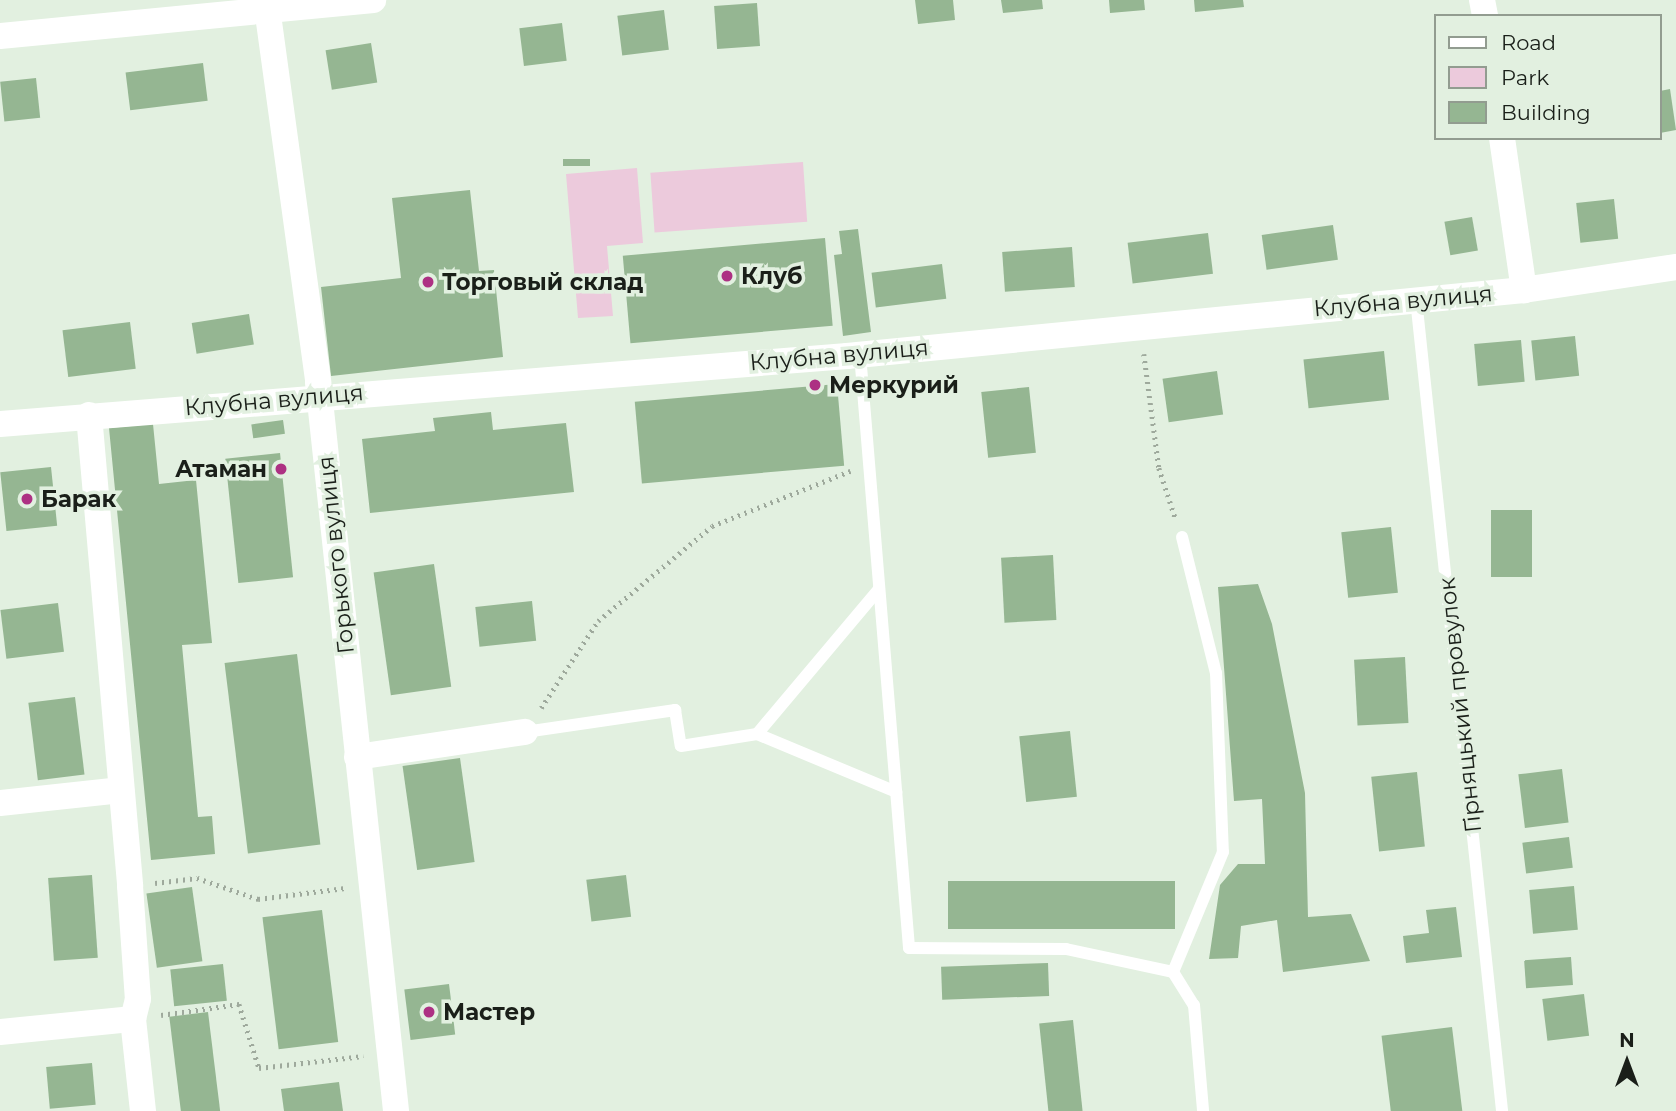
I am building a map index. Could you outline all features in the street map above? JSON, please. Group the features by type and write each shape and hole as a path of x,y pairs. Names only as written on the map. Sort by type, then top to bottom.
{"street":[{"path":"0,36 266,5 373,0"},
{"name":"Горького вулиця","path":"266,5 319,396 396,1111"},
{"path":"1502,140 1524,290"},
{"name":"Клубна вулиця","path":"0,424 860,354 1524,290 1676,267"},
{"path":"89,415 130,886 138,999 133,1019 143,1111"},
{"path":"357,757 525,732"},
{"path":"0,803 121,790"},
{"path":"0,1032 133,1019"}],"lane":[{"name":"Гірняцький провулок","path":"1416,299 1502,1111"},
{"path":"860,354 909,948 1066,949 1173,972 1194,1005 1203,1111"},
{"path":"1173,972 1223,852 1216,673 1182,537"},
{"path":"757,734 879,589"},
{"path":"525,732 674,710 681,746 757,734 896,792"}],"path":[{"path":"1140,327 1159,468 1182,537"},
{"path":"525,732 598,621 712,526 857,467"},
{"path":"130,886 197,878 258,899 350,888"},
{"path":"133,1019 240,1004 259,1068 369,1055"}],"green space":[{"path":"803,162 807,222 655,233 650,173"},
{"path":"637,168 643,243 607,246 613,316 578,318 566,174"}],"building":[{"path":"915,0 953,0 955,20 918,24"},
{"path":"1001,0 1042,0 1043,9 1003,13"},
{"path":"1109,0 1144,0 1145,10 1110,13"},
{"path":"1194,0 1243,0 1244,7 1195,12"},
{"path":"757,3 760,46 717,49 714,6"},
{"path":"664,10 669,50 622,55 617,16"},
{"path":"562,23 567,61 524,66 519,28"},
{"path":"371,43 377,83 332,90 326,50"},
{"path":"203,63 208,101 130,110 126,73"},
{"path":"36,78 40,118 4,122 0,82"},
{"path":"1670,89 1676,130 1662,133 1662,91"},
{"path":"563,159 590,159 590,166 563,166"},
{"name":"Торговый склад","path":"470,190 479,271 494,270 503,357 331,376 321,287 401,278 392,198"},
{"path":"1614,199 1618,239 1580,243 1576,203"},
{"path":"1472,217 1478,250 1450,255 1444,222"},
{"path":"1333,225 1338,260 1267,270 1262,235"},
{"path":"858,229 871,332 843,336 834,255 842,254 839,231"},
{"path":"1208,233 1213,274 1133,284 1128,243"},
{"name":"Клуб","path":"825,238 833,326 630,343 623,256"},
{"path":"1072,247 1075,287 1005,292 1002,252"},
{"path":"942,264 946,299 876,307 872,273"},
{"path":"249,314 254,345 197,354 192,323"},
{"path":"130,322 136,369 68,377 63,330"},
{"path":"1575,336 1579,376 1535,380 1531,341"},
{"path":"1521,340 1525,382 1478,386 1474,344"},
{"path":"1384,351 1389,400 1309,408 1303,359"},
{"path":"1217,371 1223,415 1169,422 1163,379"},
{"path":"837,384 844,466 642,483 635,402"},
{"path":"1029,387 1036,453 988,458 981,392"},
{"path":"491,412 493,430 566,423 574,492 370,513 362,439 435,431 433,418"},
{"path":"283,420 285,434 253,438 251,424"},
{"path":"153,424 159,484 196,480 212,643 182,645 198,817 212,816 215,854 151,860 109,428"},
{"path":"280,453 293,577 238,583 225,459"},
{"name":"Барак","path":"51,467 57,526 6,531 0,472"},
{"path":"1491,510 1532,510 1532,577 1491,577"},
{"path":"1391,527 1398,593 1348,598 1341,532"},
{"path":"1053,555 1056,620 1004,623 1001,558"},
{"path":"434,564 451,687 391,695 374,572"},
{"path":"1258,584 1272,624 1305,793 1308,917 1351,914 1370,961 1283,972 1277,920 1241,926 1238,958 1209,959 1220,885 1238,864 1265,864 1262,799 1234,801 1218,587"},
{"path":"532,601 536,641 479,647 475,607"},
{"path":"58,603 64,652 6,659 0,610"},
{"path":"297,654 320,845 248,853 225,663"},
{"path":"1405,657 1408,723 1358,726 1354,660"},
{"path":"75,697 85,774 38,780 28,703"},
{"path":"1070,731 1077,797 1026,802 1019,736"},
{"path":"460,758 475,862 417,870 403,766"},
{"path":"1562,769 1569,823 1525,828 1518,774"},
{"path":"1417,772 1425,847 1379,851 1371,777"},
{"path":"1569,837 1573,868 1526,873 1522,843"},
{"path":"92,875 98,958 54,961 48,878"},
{"path":"626,875 631,917 591,922 586,880"},
{"path":"948,881 1175,881 1175,929 948,929"},
{"path":"1574,886 1578,930 1533,934 1529,890"},
{"path":"192,887 202,961 157,968 146,893"},
{"path":"1456,907 1462,957 1406,963 1403,936 1429,933 1426,910"},
{"path":"322,910 338,1042 279,1049 262,917"},
{"path":"1571,957 1573,985 1526,988 1524,960"},
{"path":"1048,963 1049,996 942,1000 941,967"},
{"path":"223,964 227,1001 174,1006 170,970"},
{"name":"Мастер","path":"449,984 455,1035 411,1040 404,989"},
{"path":"1584,994 1589,1036 1547,1041 1542,999"},
{"path":"208,1012 220,1111 181,1111 169,1017"},
{"path":"1073,1020 1083,1111 1048,1111 1039,1024"},
{"path":"1452,1027 1462,1111 1391,1111 1382,1036"},
{"path":"92,1063 96,1105 50,1109 46,1067"},
{"path":"339,1082 343,1111 284,1111 281,1089"}],"place":[{"name":"Клуб","path":"727,276"},
{"name":"Торговый склад","path":"428,282"},
{"name":"Меркурий","path":"815,385"},
{"name":"Атаман","path":"281,469"},
{"name":"Барак","path":"27,499"},
{"name":"Мастер","path":"429,1012"}]}
